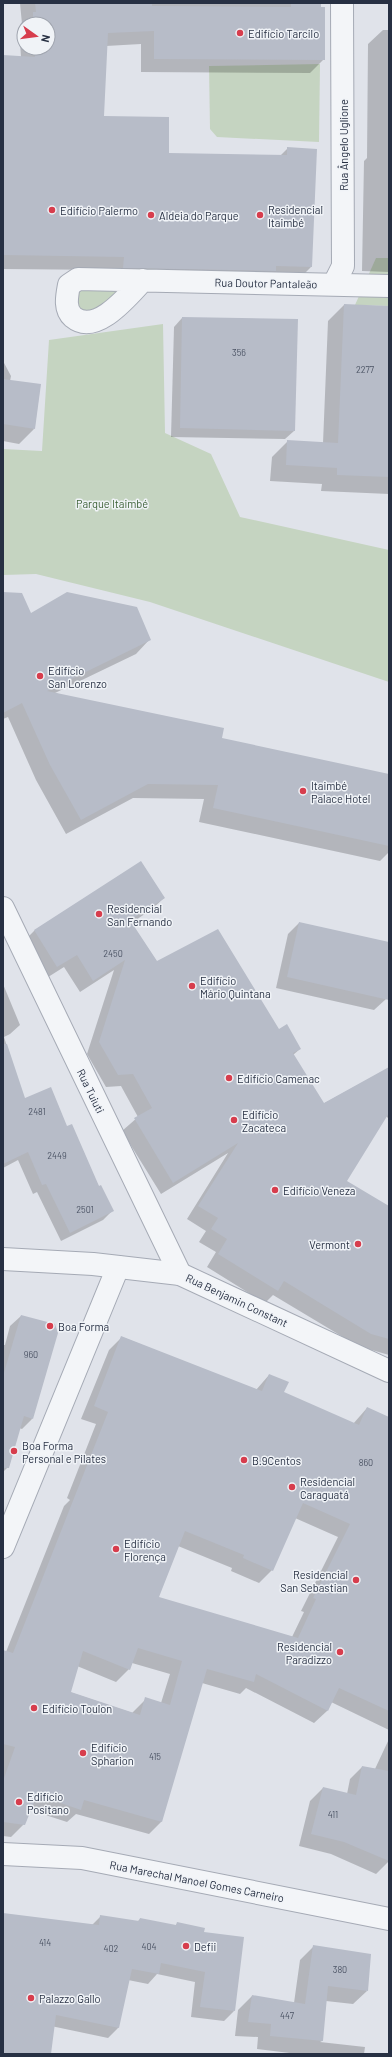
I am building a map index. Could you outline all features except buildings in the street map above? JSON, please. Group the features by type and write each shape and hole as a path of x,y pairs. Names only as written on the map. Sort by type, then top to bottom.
{"street":[{"name":"Rua Ângelo Uglione","path":"334,284 343,266 342,3"},
{"name":"Rua Doutor Pantaleão","path":"143,280 389,286"},
{"name":"Rua Tuiuti","path":"3,908 180,1274"},
{"name":"Rua Benjamin Constant","path":"3,1259 118,1267 180,1274 389,1371"},
{"path":"3,1547 118,1267"},
{"name":"Rua Marechal Manoel Gomes Carneiro","path":"3,1854 82,1858 389,1919"}],"green space":[{"path":"320,64 319,142 217,137 210,129 209,66"},
{"path":"376,258 389,258 389,306 355,305"},
{"path":"84,288 124,290 96,312 84,311 78,307 78,292"},
{"name":"Parque Itaimbé","path":"163,324 165,433 211,454 240,517 389,550 389,682 150,602 36,574 3,575 3,449 42,451 49,340"}],"place":[{"name":"Edifício Tarcilo","path":"240,33"},
{"name":"Edifício Palermo","path":"52,210"},
{"name":"Aldeia do Parque","path":"151,215"},
{"name":"Residencial Itaimbé","path":"260,215"},
{"name":"Edifício San Lorenzo","path":"40,676"},
{"name":"Itaimbé Palace Hotel","path":"303,791"},
{"name":"Residencial San Fernando","path":"99,914"},
{"name":"Edifício Mário Quintana","path":"192,986"},
{"name":"Edifício Camenac","path":"229,1078"},
{"name":"Edifício Zacateca","path":"234,1120"},
{"name":"Edifício Veneza","path":"275,1190"},
{"name":"Vermont","path":"358,1244"},
{"name":"Boa Forma","path":"50,1326"},
{"name":"Boa Forma Personal e Pilates","path":"14,1451"},
{"name":"B.9Centos","path":"244,1460"},
{"name":"Residencial Caraguatá","path":"292,1487"},
{"name":"Edifício Florença","path":"116,1549"},
{"name":"Residencial San Sebastian","path":"356,1580"},
{"name":"Residencial Paradizzo","path":"340,1652"},
{"name":"Edifício Toulon","path":"34,1708"},
{"name":"Edifício Spharion","path":"83,1753"},
{"name":"Edifício Positano","path":"19,1802"},
{"name":"Defii","path":"186,1946"},
{"name":"Palazzo Gallo","path":"31,1998"}]}
